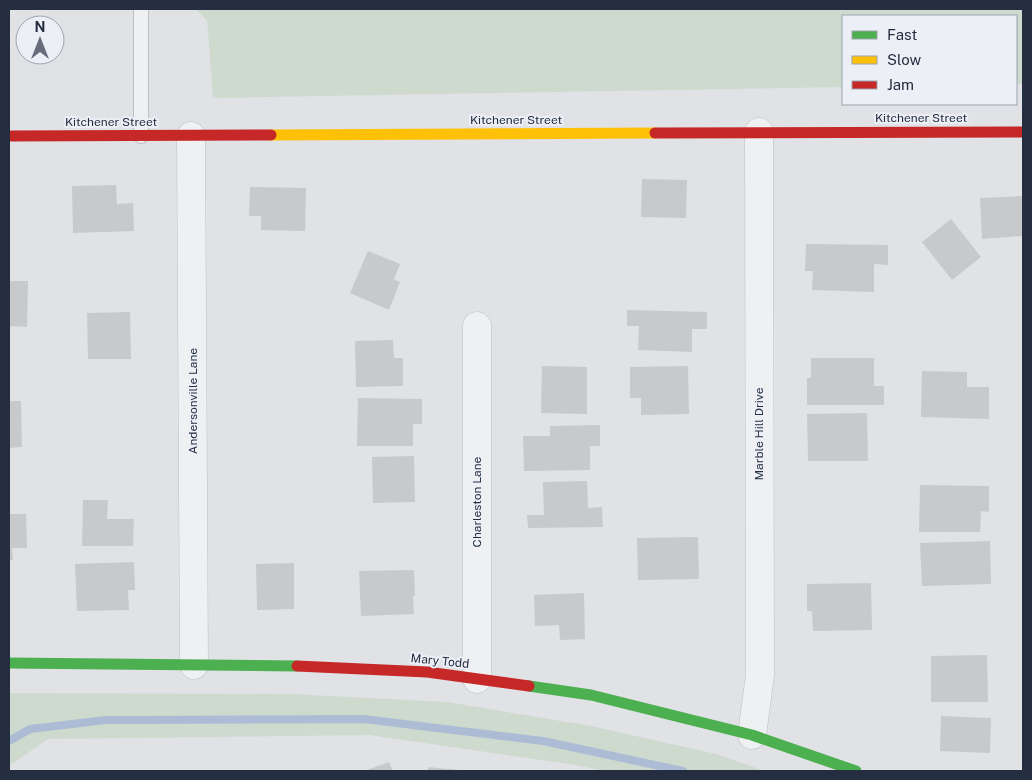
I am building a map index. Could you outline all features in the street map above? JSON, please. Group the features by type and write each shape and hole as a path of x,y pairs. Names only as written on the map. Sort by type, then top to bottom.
{"street":[{"name":"Marble Hill Drive","path":"752,735 760,675 759,132"},
{"name":"Kitchener Street","path":"9,136 1023,132"},
{"name":"Andersonville Lane","path":"191,136 194,665"},
{"name":"Charleston Lane","path":"477,679 478,326"},
{"name":"Mary Todd","path":"9,663 300,666 427,672 591,695 752,735 856,771"}],"lane":[{"path":"141,9 141,136"}],"shaded area":[{"path":"195,9 1023,9 1023,84 1017,84 1017,15 842,15 842,87 213,98 207,20"},
{"path":"9,693 290,694 447,702 591,726 716,754 765,771 603,771 576,765 369,735 48,739 9,766"}],"building":[{"path":"642,179 687,180 686,218 641,217"},
{"path":"116,185 117,204 133,203 134,231 73,233 72,186"},
{"path":"250,187 306,188 305,231 261,230 261,216 249,216"},
{"path":"1023,196 1023,236 982,239 980,198"},
{"path":"951,219 981,257 952,280 922,242"},
{"path":"806,244 888,245 888,265 874,264 874,292 812,290 813,271 805,271"},
{"path":"368,251 400,264 394,279 400,282 389,310 350,293"},
{"path":"9,281 28,281 27,327 9,326"},
{"path":"627,310 707,312 707,329 692,329 692,352 638,350 639,326 627,326"},
{"path":"130,312 131,359 88,359 87,313"},
{"path":"393,340 394,358 403,358 403,386 356,387 355,341"},
{"path":"811,358 874,358 874,386 884,386 884,405 807,405 807,378 811,378"},
{"path":"542,366 587,367 587,414 541,413"},
{"path":"688,366 689,414 641,415 641,398 630,398 630,367"},
{"path":"922,371 967,372 967,387 989,387 989,419 921,417"},
{"path":"358,398 422,399 422,424 413,424 413,446 357,446"},
{"path":"9,401 21,401 22,447 9,448"},
{"path":"867,413 868,461 808,461 807,414"},
{"path":"600,425 600,446 590,446 590,470 524,471 523,436 550,436 550,426"},
{"path":"414,456 415,502 373,503 372,457"},
{"path":"587,481 588,508 602,507 603,527 528,528 527,515 544,515 543,482"},
{"path":"920,485 989,486 989,512 981,511 980,532 919,532"},
{"path":"83,500 108,500 107,519 134,519 133,546 82,546"},
{"path":"9,514 26,514 27,548 12,548 13,560 9,560"},
{"path":"698,537 699,579 638,580 637,538"},
{"path":"990,541 991,584 922,586 920,543"},
{"path":"134,562 135,590 128,590 129,610 77,611 75,564"},
{"path":"294,563 294,609 257,610 256,564"},
{"path":"414,570 414,614 361,616 359,571"},
{"path":"871,583 872,630 813,631 812,611 807,611 807,584"},
{"path":"584,593 585,639 560,640 559,625 535,626 534,595"},
{"path":"987,655 988,702 931,702 931,656"},
{"path":"941,716 991,718 990,753 940,751"},
{"path":"389,762 393,771 364,771"},
{"path":"428,767 460,770 460,771 428,771"}],"waterway":[{"path":"9,741 30,729 106,720 364,719 543,741 683,771"}],"traffic: fast":[{"path":"9,663 297,666"},
{"path":"529,686 591,695 752,735 856,771"}],"traffic: slow":[{"path":"271,135 655,133"}],"traffic: jam":[{"path":"655,133 1023,132"},
{"path":"9,136 271,135"},
{"path":"297,666 427,672 529,686"}]}
